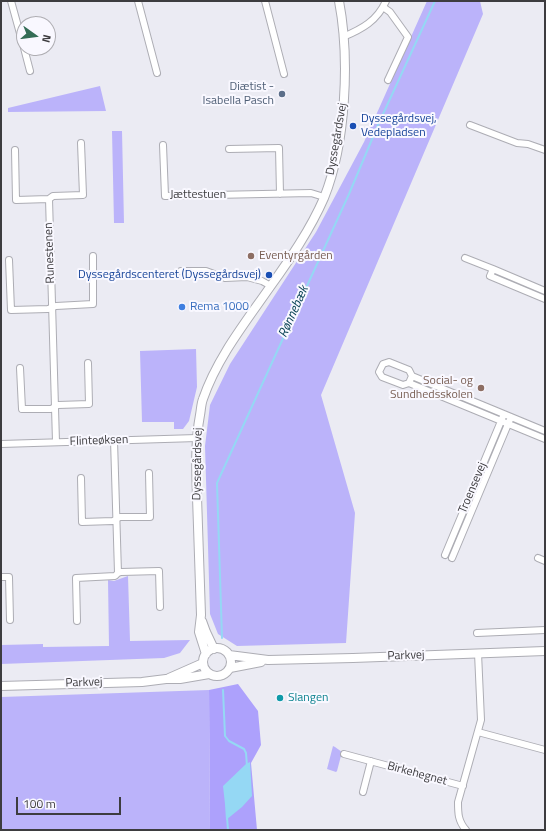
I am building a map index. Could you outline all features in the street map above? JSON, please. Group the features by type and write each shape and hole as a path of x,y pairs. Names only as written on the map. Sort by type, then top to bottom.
{"street":[{"path":"11,1 16,19"},
{"path":"138,1 157,73"},
{"path":"265,1 284,74"},
{"name":"Dyssegårdsvej","path":"206,654 199,632 201,615 196,458 202,400 223,355 301,243 324,197 336,158 342,114 345,72 339,1"},
{"path":"343,37 358,31 371,22 386,1"},
{"path":"383,7 390,12 408,37 388,80"},
{"path":"26,56 30,70"},
{"path":"470,125 517,143 528,144 545,150"},
{"path":"15,150 16,200 49,199 53,196 83,195 81,143"},
{"name":"Jættestuen","path":"163,145 165,196 311,192 324,197"},
{"path":"228,149 279,148 280,194"},
{"name":"Runestenen","path":"49,199 56,442"},
{"path":"9,260 11,310 48,309 56,306 93,304 93,256"},
{"path":"465,258 545,291"},
{"path":"493,269 490,276 545,299"},
{"path":"181,271 206,272 225,278 247,277 262,281 271,286"},
{"path":"545,431 412,376 409,370 389,362 383,364 379,372 382,377 403,385 409,383 545,439"},
{"path":"20,368 22,409 51,409 58,405 89,404 88,363"},
{"path":"409,383 412,376"},
{"name":"Troensevej","path":"445,555 504,414"},
{"name":"Troensevej","path":"452,558 511,417"},
{"name":"Flinteøksen","path":"1,444 197,438"},
{"path":"114,440 118,573"},
{"path":"81,478 82,522 113,521 120,517 150,517 149,473"},
{"path":"538,558 545,561"},
{"path":"77,621 76,578 115,576 118,573 159,571 160,607"},
{"path":"1,577 9,577 10,620"},
{"name":"Dyssegårdsvej","path":"201,615 206,632 214,649"},
{"path":"477,632 545,630"},
{"path":"214,649 221,649 229,655 231,662 230,668 226,674 216,676 209,674 205,669 203,663 204,658 209,651 214,649"},
{"name":"Parkvej","path":"229,655 268,660 545,651"},
{"name":"Birkehegnet","path":"466,830 460,822 458,802 481,720 478,653"},
{"name":"Parkvej","path":"230,668 268,660"},
{"name":"Parkvej","path":"166,679 203,663"},
{"name":"Parkvej","path":"1,686 142,682 180,679 209,674"},
{"path":"478,732 545,750"},
{"name":"Birkehegnet","path":"344,754 463,786"},
{"name":"Birkehegnet","path":"363,792 371,761"}],"shaded area":[{"path":"427,1 480,1 483,14 321,395 355,513 346,643 237,646 218,634 210,614 205,446 210,405 230,364 316,232 364,142"},
{"path":"100,86 106,111 8,112 8,108"},
{"path":"112,131 122,131 124,223 114,223"},
{"path":"196,349 197,387 189,421 183,429 174,429 174,422 142,422 140,351"},
{"path":"128,576 130,641 190,640 180,653 164,658 1,664 1,645 43,644 43,647 109,646 108,580 114,581"},
{"path":"238,684 258,711 261,745 251,763 257,830 210,830 209,690"},
{"path":"209,690 210,830 1,830 1,697"},
{"path":"333,746 342,752 336,772 327,769"}],"water":[{"path":"250,762 252,796 242,807 226,820 223,786"}],"waterway":[{"name":"Rønnebæk","path":"222,638 217,483 435,1"},
{"name":"Rønnebæk","path":"223,690 225,736 229,741 244,749 246,753 247,766"},
{"name":"Rønnebæk","path":"227,817 228,830"}],"place":[{"name":"Diætist - Isabella Pasch","path":"282,94"},
{"name":"Dyssegårdsvej, Vedepladsen","path":"353,126"},
{"name":"Eventyrgården","path":"251,256"},
{"name":"Dyssegårdscenteret (Dyssegårdsvej)","path":"269,275"},
{"name":"Rema 1000","path":"182,307"},
{"name":"Social- og Sundhedsskolen","path":"481,388"},
{"name":"Slangen","path":"280,698"}]}
